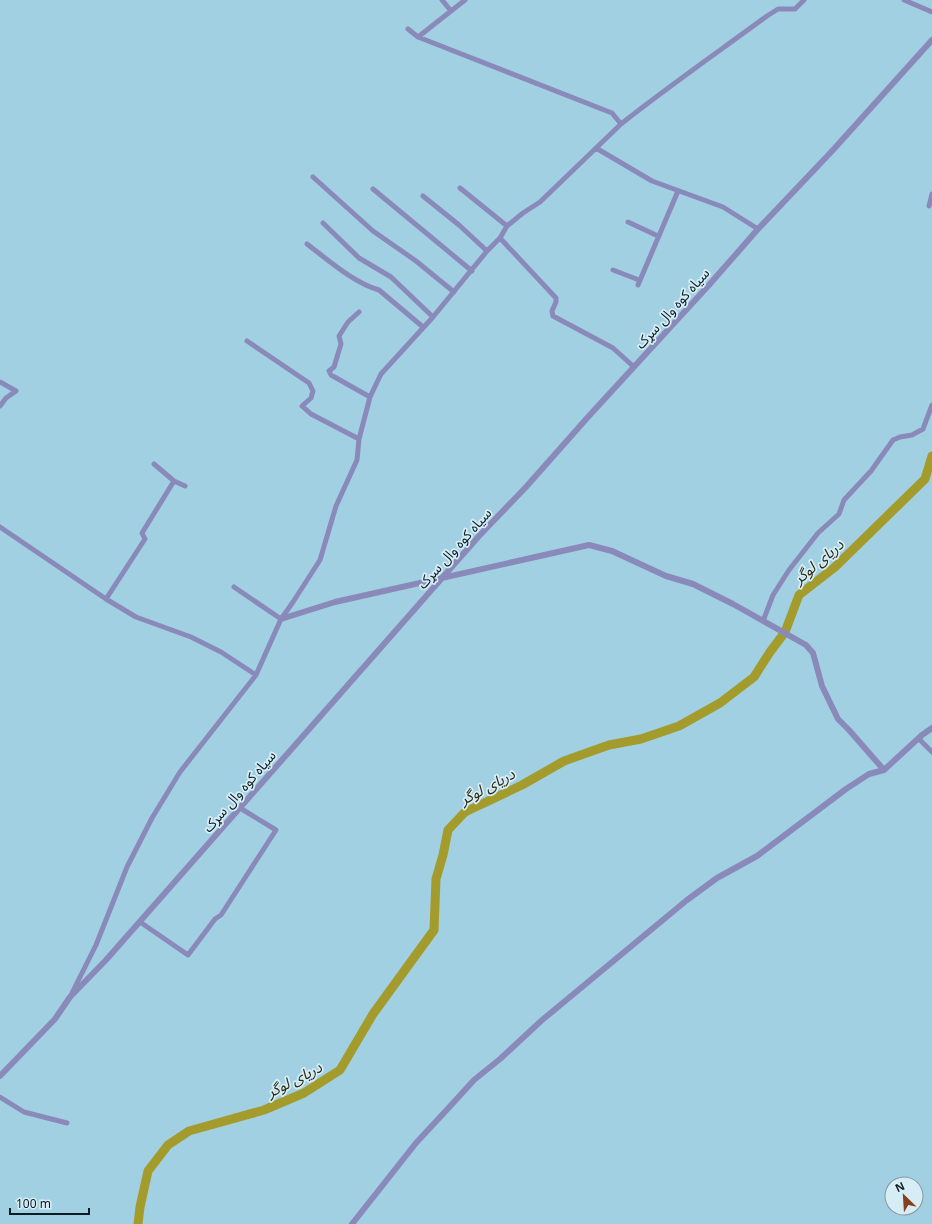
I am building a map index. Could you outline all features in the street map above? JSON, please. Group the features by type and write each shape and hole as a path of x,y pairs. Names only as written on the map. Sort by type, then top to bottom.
{"street":[{"path":"442,0 451,12"},
{"path":"418,37 465,0"},
{"path":"70,997 96,945 127,866 152,818 180,772 256,675 281,618 320,560 336,506 357,460 359,439 370,397 381,374 434,316 487,251 500,238 507,226 540,202 621,124 659,94 689,74 767,16 778,9 795,9 804,0"},
{"path":"904,0 932,12"},
{"path":"408,29 418,37 612,113 621,124"},
{"name":"سیاه کوه وال سړک","path":"0,1076 55,1019 70,997 140,922 444,577 710,285 758,229 833,150 932,40"},
{"path":"596,148 652,181 723,207 758,229"},
{"path":"312,177 373,231 416,261 454,292"},
{"path":"460,188 507,226"},
{"path":"373,189 472,271"},
{"path":"613,270 638,283 678,191"},
{"path":"929,206 932,194"},
{"path":"424,196 487,251"},
{"path":"628,222 658,236"},
{"path":"324,223 359,258 391,277 434,316"},
{"path":"500,238 556,298 552,311 554,316 613,348 634,367"},
{"path":"307,244 352,277 371,288 379,290 423,327"},
{"path":"359,312 348,322 339,336 342,344 334,367 329,372 331,375 370,397"},
{"path":"247,341 309,383 313,391 311,398 302,406 311,414 359,439"},
{"path":"0,382 16,392 6,398 0,406"},
{"path":"763,621 773,595 793,564 818,533 839,514 844,500 871,471 893,440 912,435 923,429 932,405"},
{"path":"154,464 174,481 184,486"},
{"path":"106,599 145,539 142,533 174,481"},
{"path":"0,527 106,599 136,617 191,637 221,652 256,675"},
{"path":"234,587 281,618 335,602 589,545 612,550 666,576 693,584 733,604 806,645 812,654 822,686 838,719 884,770"},
{"path":"352,1224 416,1143 459,1096 474,1080 500,1059 541,1021 698,891 717,878 757,856 846,789 869,774 884,770 932,728"},
{"path":"919,738 932,752"},
{"path":"140,922 188,955 215,919 221,915 276,830 240,808"},
{"path":"0,1097 24,1112 67,1123"}],"waterway":[{"name":"دریای لوگر","path":"138,1224 148,1171 168,1145 189,1131 264,1110 304,1093 340,1070 373,1014 434,930 436,879 448,830 465,812 522,785 564,761 609,745 641,739 679,726 720,703 754,677 785,632 799,595 835,567 925,479 932,456"}]}
